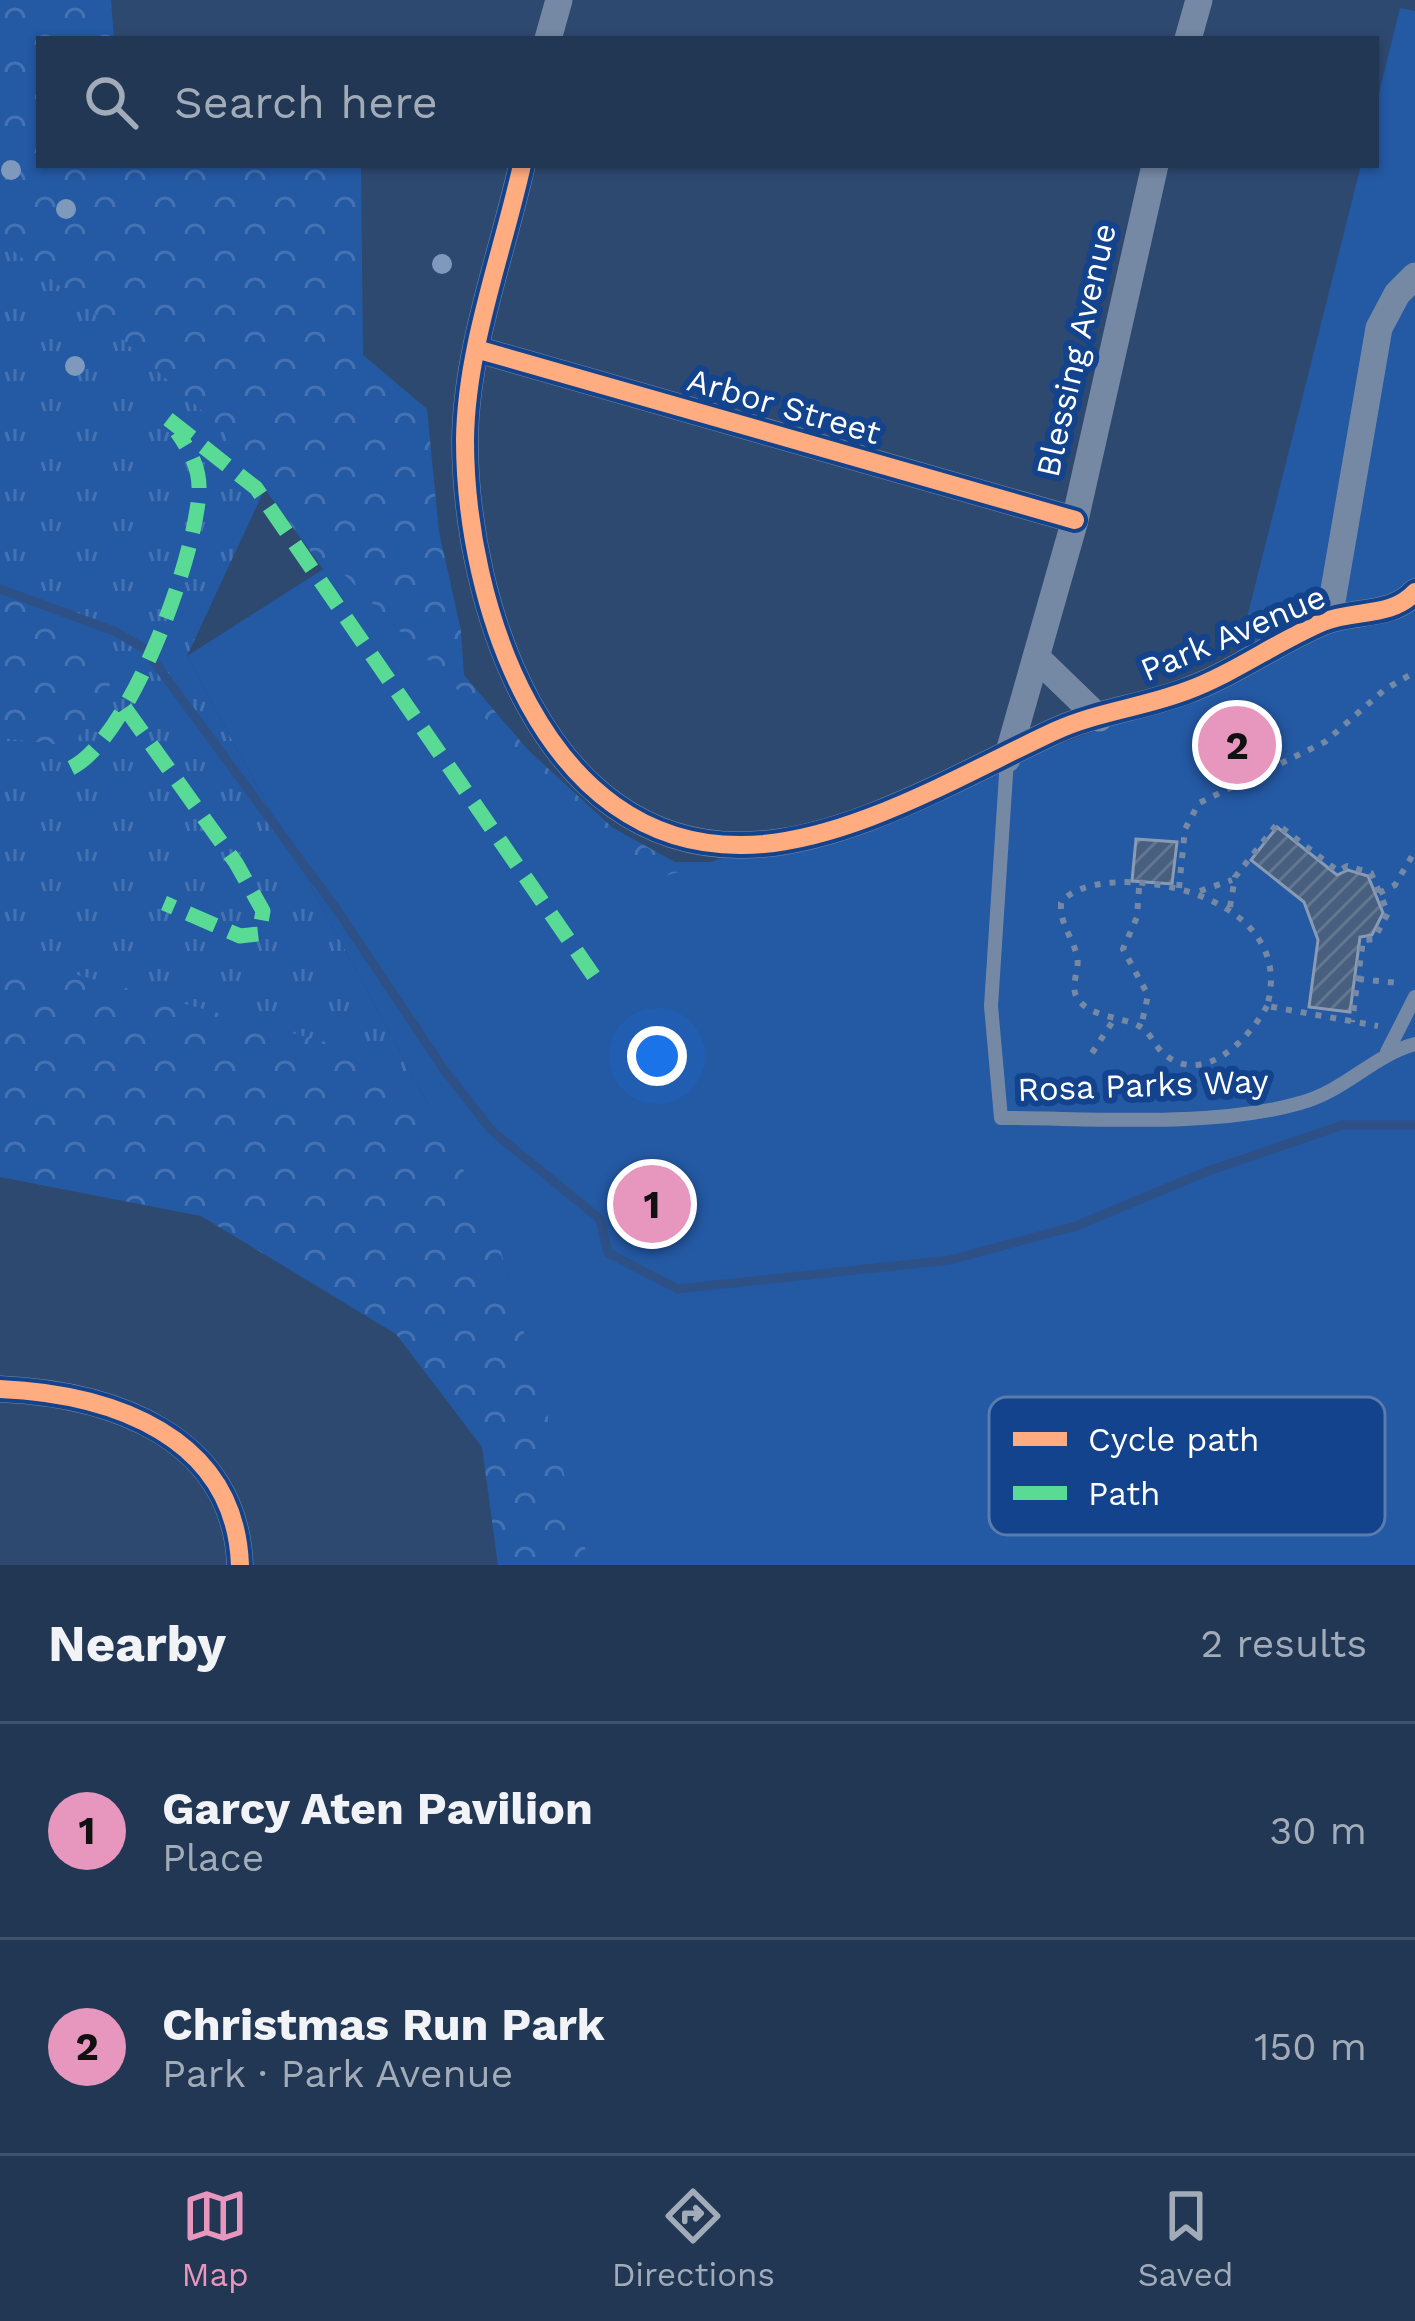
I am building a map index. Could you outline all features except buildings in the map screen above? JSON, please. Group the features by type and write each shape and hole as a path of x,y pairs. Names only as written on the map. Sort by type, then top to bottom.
{"street":[{"path":"549,36 559,0"},
{"path":"1189,36 1199,0"},
{"name":"Park Avenue","path":"520,168 476,350 465,437 470,531 504,662 554,742 586,781 630,817 685,840 745,845 819,831 1006,759 1058,730 1190,690 1329,619 1401,606 1415,592"},
{"name":"Blessing Avenue","path":"1006,759 1075,520 1153,168"},
{"path":"1329,619 1379,328 1397,294 1415,276"},
{"name":"Arbor Street","path":"476,350 1075,520"},
{"path":"1036,657 1100,718"},
{"path":"0,1389 92,1403 154,1424 178,1442 226,1496 239,1531 240,1565"}],"lane":[{"name":"Rosa Parks Way","path":"1006,759 991,1006 1001,1118 1143,1119 1297,1105 1343,1088 1387,1052 1415,1044"},
{"path":"1387,1052 1415,997"}],"path":[{"path":"1179,889 1184,829 1199,803 1325,742 1384,690 1415,672"},
{"path":"1231,910 1235,878 1277,824 1337,871 1347,866 1371,873 1388,913 1374,939 1363,940 1352,1023"},
{"path":"1377,893 1395,885 1415,851"},
{"path":"1193,891 1235,878"},
{"path":"1139,886 1137,917 1123,949 1148,995 1141,1027"},
{"path":"1079,887 1179,889 1231,910 1252,928 1268,954 1273,981 1267,1006 1247,1035 1209,1063 1174,1060 1141,1027 1083,1005 1075,992 1078,958 1064,930 1061,903 1079,887"},
{"path":"1358,979 1398,983"},
{"path":"1267,1006 1399,1029"},
{"path":"1092,1053 1115,1018"}],"green space":[{"path":"0,0 111,0 114,36 36,36 36,168 361,168 363,355 427,409 439,532 461,631 464,675 528,750 613,828 675,862 714,862 634,927 356,614 219,426 77,299 0,241"},
{"path":"1400,8 1415,11 1415,1565 590,1565 494,1227 187,656 333,563 646,882 885,808 1231,681 1360,168 1379,168 1379,93"},
{"path":"0,175 274,469 187,656 494,1227 0,1114"},
{"path":"0,585 126,658 73,746 0,738"},
{"path":"0,954 355,1050 640,1251 1000,1397 989,1397 989,1535 1341,1535 1415,1565 498,1565 482,1447 396,1334 201,1216 0,1177"}],"waterway":[{"path":"0,589 114,631 145,649 492,1131 600,1219 608,1253 678,1289 950,1260 1076,1226 1208,1171 1343,1125 1415,1125"}],"marked path":[{"path":"168,419 256,488 602,988"},
{"path":"71,768 115,722 137,685 173,600 199,491 193,460 177,432"},
{"path":"125,708 236,863 263,911 259,934 240,936 164,903"}],"cycle path":[{"path":"521,168 478,336 467,405 469,504 480,572 500,640 529,704 567,761 615,805 673,835 742,845 781,842 862,820 1071,724 1186,691 1323,622 1395,606 1415,592"},
{"path":"476,349 1075,520"},
{"path":"0,1389 84,1400 160,1430 191,1454 216,1484 233,1521 240,1565"}],"place":[{"name":"Christmas Run Park","path":"1237,745"},
{"name":"Garcy Aten Pavilion","path":"652,1204"}]}
